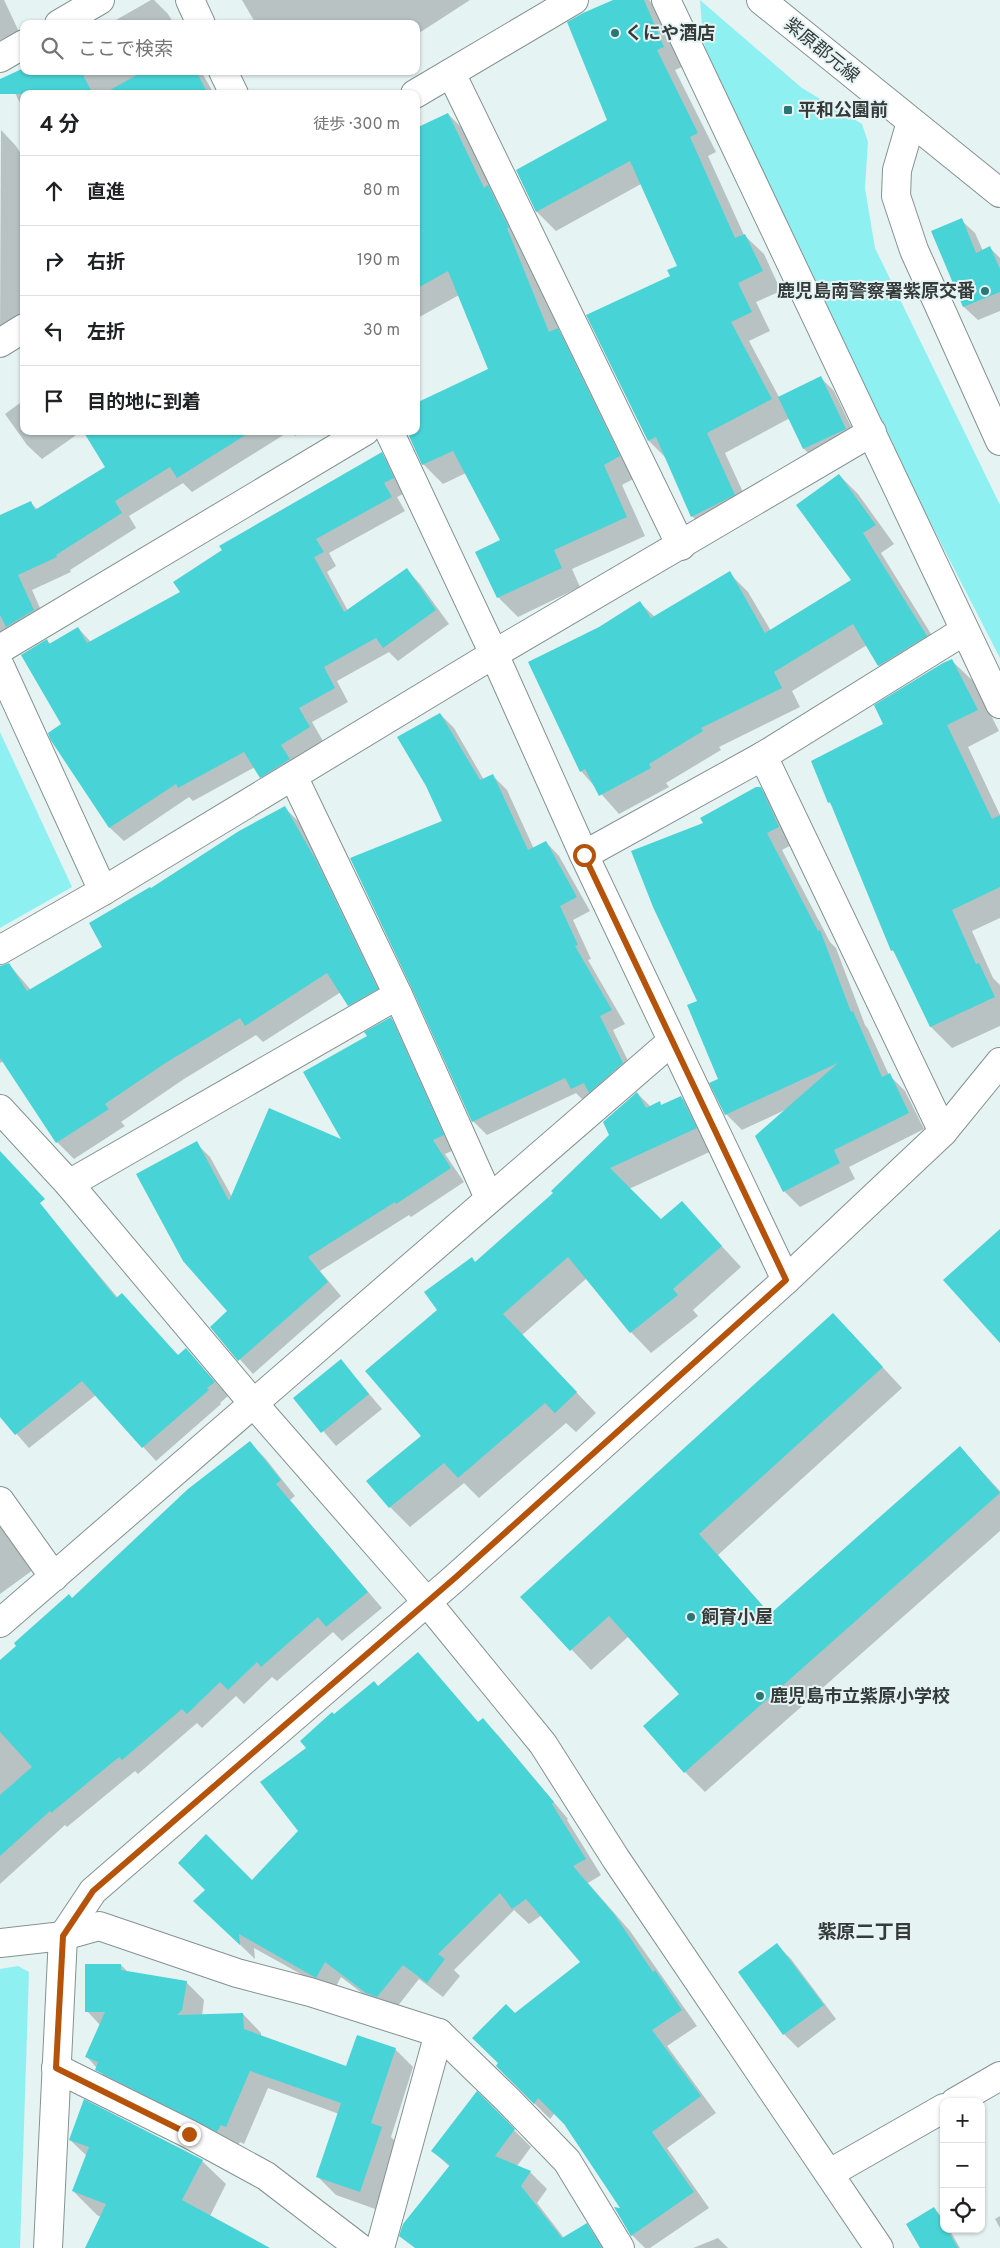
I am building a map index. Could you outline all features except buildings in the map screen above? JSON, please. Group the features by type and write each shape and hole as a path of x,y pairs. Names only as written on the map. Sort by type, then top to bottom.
{"street":[{"path":"66,20 100,0"},
{"path":"190,0 199,20"},
{"path":"420,91 574,0"},
{"path":"666,0 1000,704"},
{"name":"紫原郡元線","path":"761,0 1000,194"},
{"path":"0,58 20,46"},
{"path":"451,73 681,546"},
{"path":"225,75 232,90"},
{"path":"911,122 897,170 896,196 914,250 1000,441"},
{"path":"0,343 20,330"},
{"path":"0,950 103,891 494,654 681,546 872,432"},
{"path":"0,648 358,435"},
{"path":"392,435 494,654 584,855 786,1280"},
{"path":"584,855 763,756 964,630"},
{"path":"0,666 103,891"},
{"path":"763,756 943,1132"},
{"path":"293,776 398,995 489,1198"},
{"path":"69,1184 398,995"},
{"path":"0,1623 672,1041"},
{"path":"48,2248 63,1936 93,1891 427,1602 786,1280 943,1132 1000,1062"},
{"path":"0,1109 69,1184 253,1403 427,1602 543,1744 616,1859 879,2248"},
{"path":"0,1501 54,1577"},
{"path":"0,1943 63,1936 99,1926 237,1973 310,1992 439,2033 567,2161 620,2248"},
{"path":"380,2248 439,2033"},
{"path":"56,2068 189,2134 266,2176 360,2248"},
{"path":"962,2098 1000,2076"},
{"path":"830,2173 940,2110"}],"shaded area":[{"path":"700,0 802,88 862,124 868,142 865,188 875,248 1000,505 1000,658 872,409 710,69 703,38"},
{"path":"0,732 72,887 0,928"},
{"path":"18,1966 29,1972 20,2248 0,2248 0,1969"}],"place":[{"name":"くにや酒店","path":"615,33"},
{"name":"平和公園前","path":"788,110"},
{"name":"鹿児島南警察署紫原交番","path":"985,291"},
{"name":"飼育小屋","path":"691,1617"},
{"name":"鹿児島市立紫原小学校","path":"760,1696"}],"district":[{"name":"紫原二丁目","path":"865,1931"}],"route":[{"path":"189,2134 56,2068 63,1936 93,1891 456,1577 786,1280 584,855"}]}
